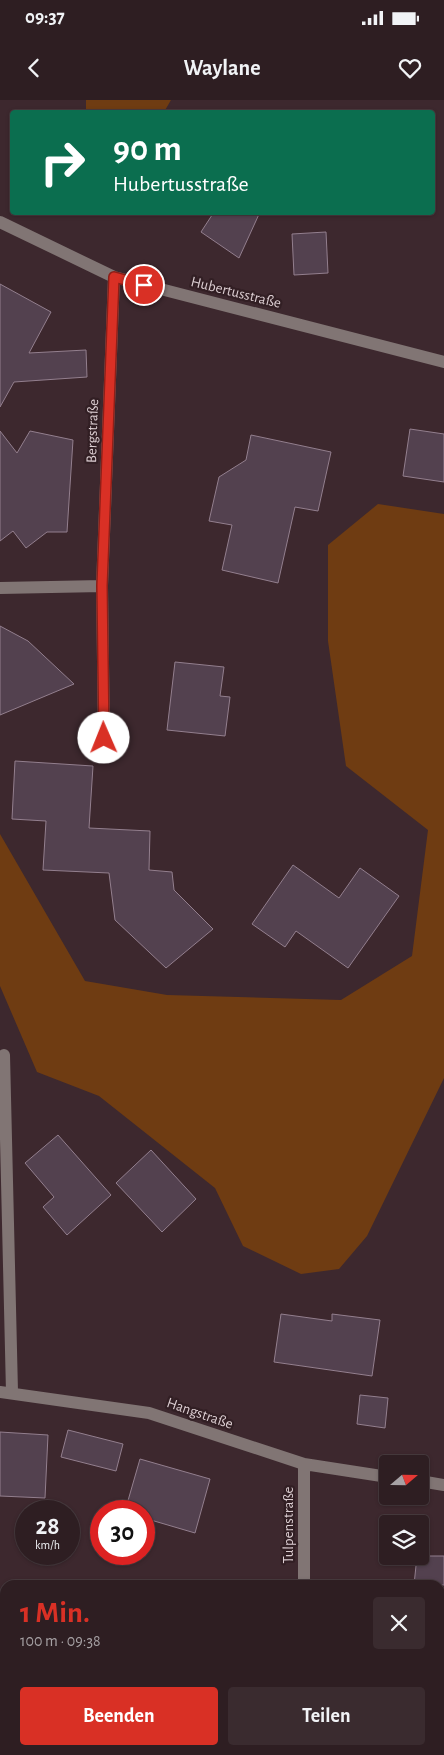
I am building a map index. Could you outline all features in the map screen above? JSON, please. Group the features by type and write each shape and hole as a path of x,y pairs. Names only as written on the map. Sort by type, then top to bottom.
{"street":[{"name":"Hubertusstraße","path":"0,222 114,277 444,362"},
{"name":"Bergstraße","path":"104,738 102,586 114,277"},
{"path":"0,588 102,586"},
{"path":"4,1055 6,1392"},
{"name":"Hangstraße","path":"6,1392 149,1413 304,1464 379,1476"},
{"name":"Tulpenstraße","path":"304,1464 304,1580"},
{"path":"429,1483 444,1485"}],"shaded area":[{"path":"86,100 171,100 165,110 86,110"},
{"path":"378,504 444,514 444,1078 367,1236 339,1269 301,1274 243,1246 215,1188 99,1096 37,1072 0,986 0,834 85,981 167,995 341,1000 412,956 428,830 346,766 328,641 328,545"}],"building":[{"path":"212,215 259,215 239,258 201,232"},
{"path":"326,232 328,273 294,275 292,234"},
{"path":"0,284 51,312 29,353 86,350 87,377 14,382 0,407"},
{"path":"410,429 444,434 444,482 403,476"},
{"path":"0,431 17,453 30,431 73,440 67,532 47,532 26,548 13,531 0,541"},
{"path":"251,435 331,452 318,511 295,507 278,583 222,570 232,525 209,521 219,477 246,460"},
{"path":"0,626 28,641 74,684 0,715"},
{"path":"175,662 224,667 220,696 230,697 225,736 167,730"},
{"path":"15,761 93,766 89,828 150,831 149,870 172,872 174,890 213,929 166,968 115,920 109,873 43,870 46,821 12,819"},
{"path":"293,865 339,898 360,868 399,896 348,968 296,931 285,947 252,924"},
{"path":"58,1135 111,1195 67,1235 43,1207 54,1197 25,1163"},
{"path":"151,1150 196,1199 162,1232 116,1183"},
{"path":"281,1314 332,1321 332,1314 380,1320 372,1376 274,1362"},
{"path":"360,1395 388,1398 385,1428 357,1424"},
{"path":"68,1430 123,1444 116,1471 61,1457"},
{"path":"0,1432 48,1435 45,1498 0,1496"},
{"path":"140,1459 210,1479 195,1533 155,1521 155,1500 128,1500"},
{"path":"429,1556 444,1556 444,1580 415,1580 416,1565 429,1565"}],"route":[{"path":"104,738 102,586 114,277 144,285"}]}
